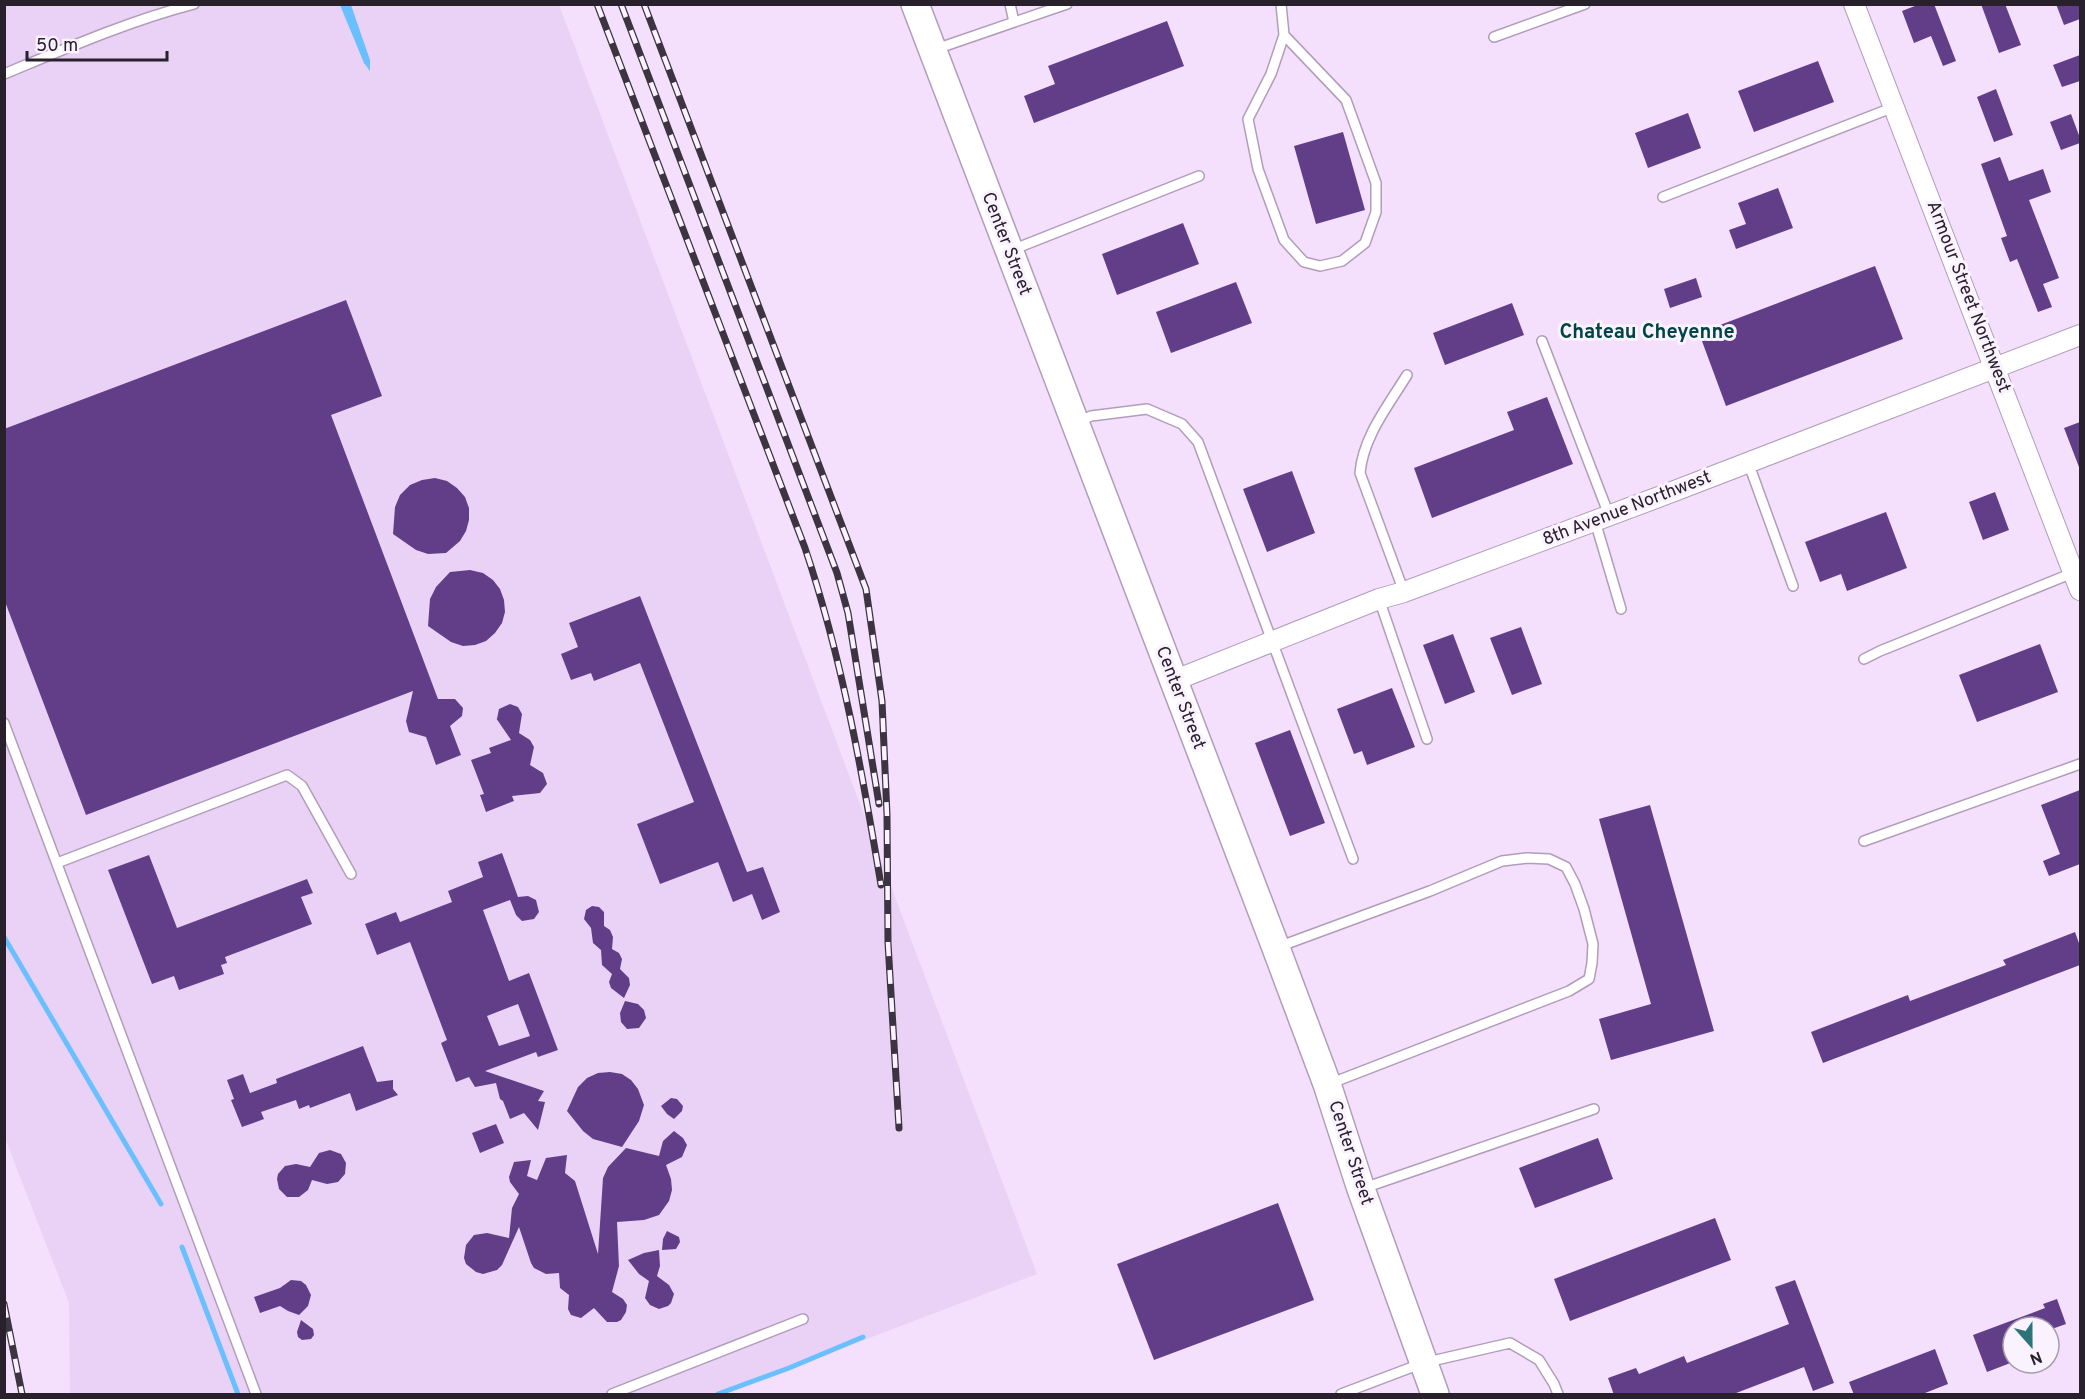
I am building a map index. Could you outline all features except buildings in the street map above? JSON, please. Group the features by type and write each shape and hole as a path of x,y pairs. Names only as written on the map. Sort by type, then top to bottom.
{"main road":[{"name":"Center Street","path":"915,4 1327,1084 1361,1189 1435,1395"}],"street":[{"name":"Armour Street Northwest","path":"1854,4 2078,581"},
{"name":"8th Avenue Northwest","path":"1173,681 1379,599 1404,592 1602,518 2080,335"}],"lane":[{"path":"4,74 109,31 194,4"},
{"path":"1010,4 1014,22"},
{"path":"932,50 1067,4"},
{"path":"1281,4 1284,35 1271,74 1248,119 1258,169 1284,240 1304,262 1320,267 1342,261 1365,243 1376,212 1376,183 1346,100 1284,35"},
{"path":"1494,37 1585,4"},
{"path":"1664,197 1894,107"},
{"path":"1009,251 1199,176"},
{"path":"1542,341 1602,518 1622,609"},
{"path":"1404,592 1360,473 1362,457 1370,437 1407,375"},
{"path":"1074,423 1091,416 1147,409 1182,424 1198,442 1353,859"},
{"path":"1748,462 1792,586"},
{"path":"1864,659 1880,651 2078,581"},
{"path":"1379,599 1427,739"},
{"path":"4,723 256,1395"},
{"path":"1864,841 2080,764"},
{"path":"57,863 287,775 302,786 351,874"},
{"path":"1276,948 1430,891 1502,861 1527,858 1549,859 1566,867 1575,884 1593,944 1589,979 1569,991 1327,1084"},
{"path":"1361,1189 1594,1109"},
{"path":"612,1395 803,1319"},
{"path":"1341,1395 1423,1363 1510,1343 1539,1360 1558,1395"}],"shaded area":[{"path":"5,5 559,5 1037,1274 723,1394 70,1394 69,1303 5,1138"}],"water":[{"path":"340,5 351,5 370,60 370,71 364,63"}],"waterway":[{"path":"4,937 161,1204"},
{"path":"182,1247 238,1394"},
{"path":"718,1394 863,1337"}],"railway":[{"path":"597,4 805,548 840,673 881,885"},
{"path":"621,4 837,573 848,613 879,804"},
{"path":"644,4 866,589 882,701 887,815 888,943 899,1128"},
{"path":"4,1304 22,1394"}],"district":[{"name":"Chateau Cheyenne","path":"1647,333"}]}
